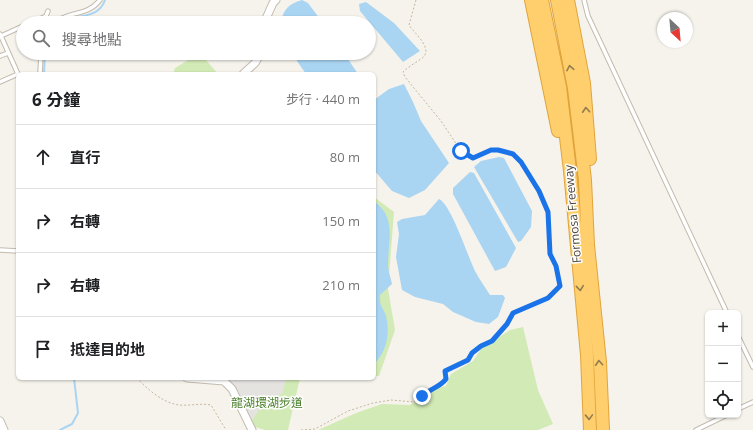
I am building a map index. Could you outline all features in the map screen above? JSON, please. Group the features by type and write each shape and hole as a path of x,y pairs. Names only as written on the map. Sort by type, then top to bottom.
{"highway":[{"path":"531,0 554,110 573,221"},
{"name":"Formosa Freeway","path":"542,0 560,87 587,355 590,430"},
{"name":"Formosa Freeway","path":"557,0 574,88 585,180 588,246 600,362 603,430"},
{"path":"568,0 584,83 595,217 588,246"}],"street":[{"path":"267,16 276,0"},
{"path":"245,72 255,64 257,60"},
{"path":"211,380 224,381 232,389 252,430"},
{"path":"0,421 4,430"}],"lane":[{"path":"65,16 94,8 100,0"},
{"path":"584,0 592,23 726,310"},
{"path":"46,16 48,11"},
{"path":"16,29 1,35 17,72"},
{"path":"0,56 8,53"},
{"path":"40,72 41,60"},
{"path":"0,82 16,75"},
{"path":"0,250 16,250"},
{"path":"741,342 753,367"},
{"path":"741,408 753,402"},
{"path":"696,430 721,418"}],"path":[{"path":"301,430 315,429 348,411 373,403 391,400 414,402 432,388 440,386 446,379 445,371 468,360 472,353 481,346 492,341 507,324 513,313 548,298 560,286 556,266 550,254 548,212 539,191 521,162 513,154 507,152 491,150 473,158 461,151 441,121 405,76 403,72 425,56 427,52 426,47 409,25 416,0"},
{"path":"139,380 160,397 178,405 200,403 211,405 226,430"}],"green space":[{"path":"188,60 206,60 216,72 174,72 175,68"},
{"path":"376,198 394,212 388,289 395,330 379,376 376,376"},
{"path":"523,327 538,390 553,424 538,430 318,430 356,413 382,404 410,405 434,389 446,386 451,374 473,361 481,349 510,330"},
{"name":"龍湖環湖步道","path":"227,380 300,380 288,430 265,430 248,425"}],"shaded area":[{"path":"229,380 286,380 282,394 263,399 258,412 252,420"}],"water":[{"path":"302,0 308,3 318,16 283,16 287,8"},
{"path":"366,2 394,23 420,51 403,62 376,30 376,16 364,16 360,11 359,4"},
{"path":"349,60 357,72 305,72 297,61"},
{"path":"404,84 421,121 449,163 425,190 409,198 392,191 376,172 376,99 389,89"},
{"path":"499,157 504,158 532,211 531,227 521,241 518,242 474,167 481,161"},
{"path":"470,172 474,173 516,248 506,267 495,271 453,194 453,188"},
{"path":"439,199 449,210 475,271 490,295 503,295 505,298 498,317 489,324 476,322 453,312 443,304 415,297 402,290 396,257 399,234 397,222 402,219 425,215"},
{"path":"376,203 386,215 389,222 390,238 388,270 392,284 380,295 388,329 385,348 376,362"}],"waterway":[{"path":"82,16 98,11 105,0"},
{"path":"44,72 45,60"},
{"path":"60,430 72,424 78,413 74,380"}],"route":[{"path":"422,396 432,388 440,386 446,379 445,371 468,360 472,353 481,346 492,341 507,324 513,313 548,298 555,293 560,286 556,266 550,254 548,212 539,191 521,162 513,154 498,150 491,150 473,158 461,151"}]}
